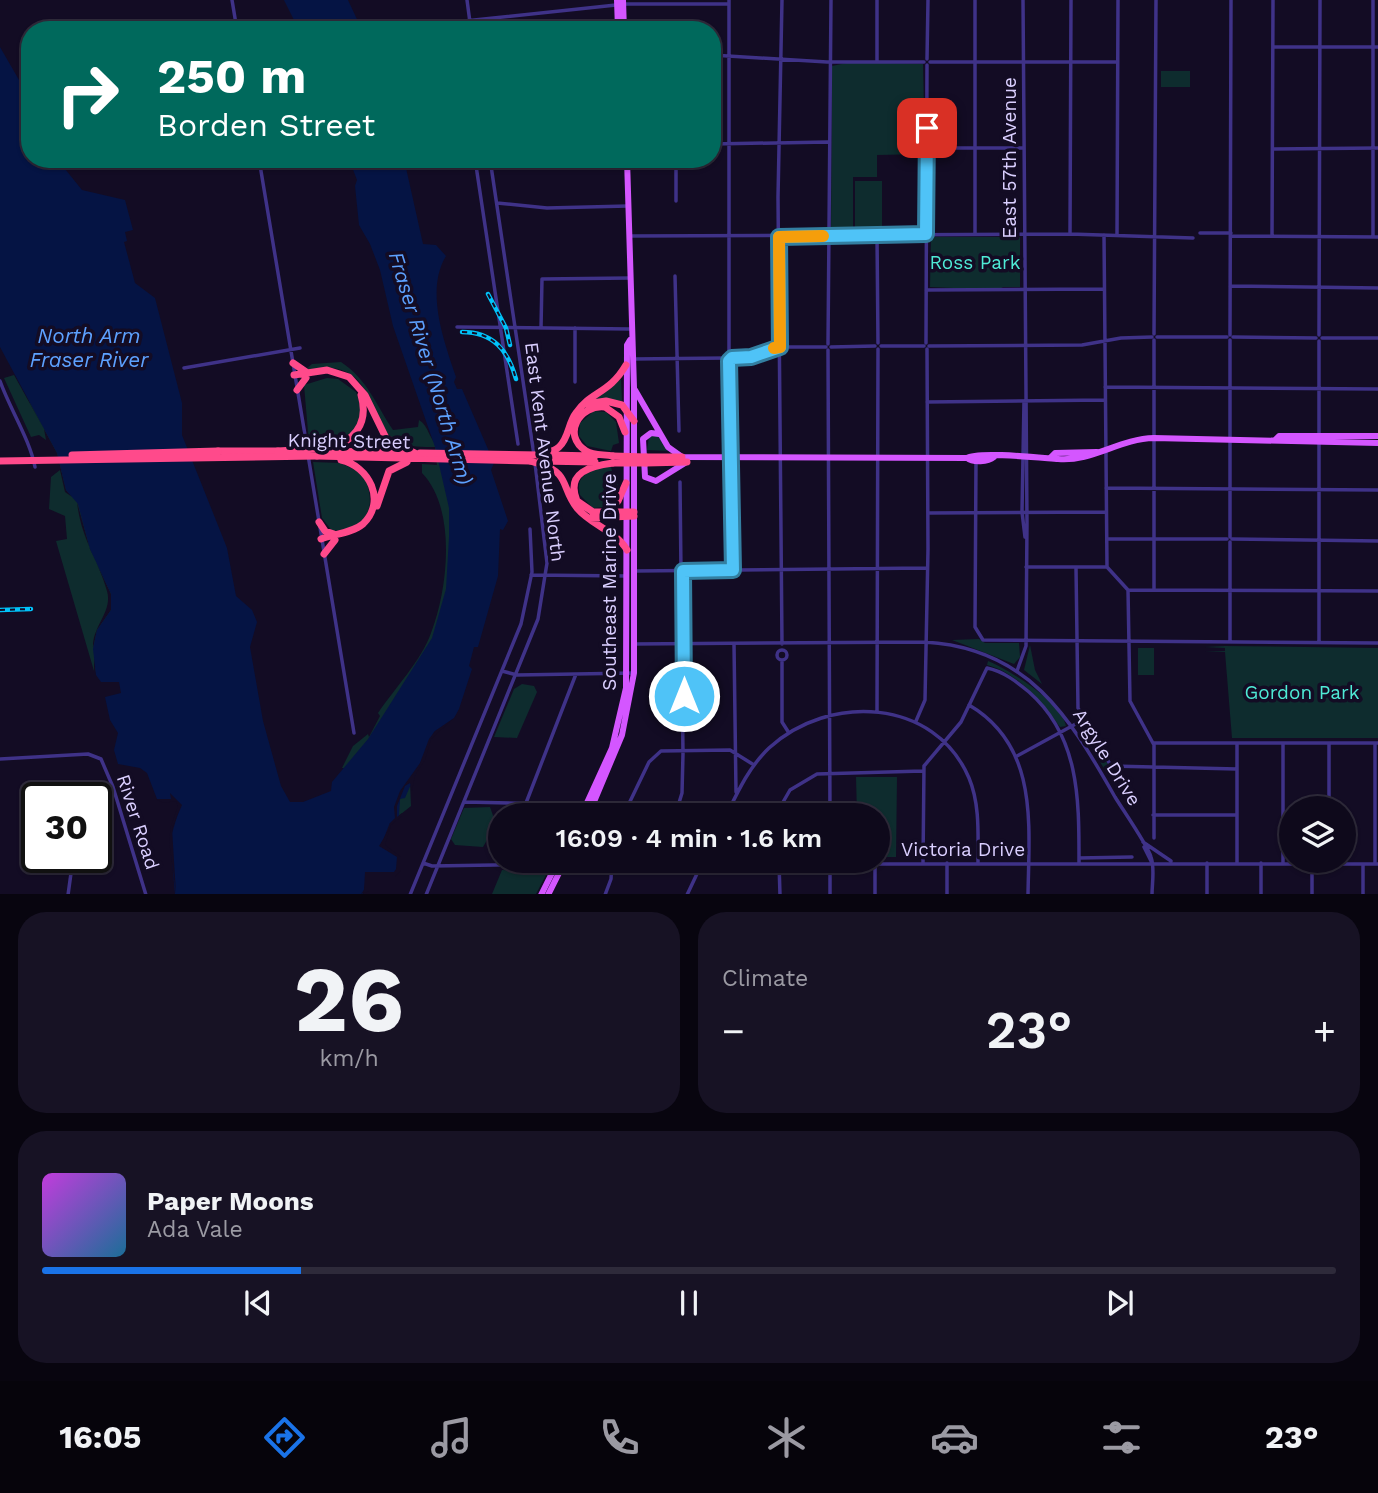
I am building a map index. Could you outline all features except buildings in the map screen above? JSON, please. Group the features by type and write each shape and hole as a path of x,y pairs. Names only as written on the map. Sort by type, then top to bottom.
{"highway":[{"path":"627,550 618,539 574,505 561,475 540,460 564,443 571,421 582,406 612,386 633,360"},
{"path":"293,363 306,375 337,376 350,382 360,395 364,414 360,426 326,454"},
{"path":"295,377 327,370 349,377 365,396 386,438 417,456"},
{"path":"297,390 306,375"},
{"path":"582,406 606,401 625,406 634,421"},
{"path":"613,460 590,453 580,446 575,432 577,419 588,409 605,407 619,417 625,432"},
{"path":"338,446 376,452"},
{"name":"Knight Street","path":"0,459 278,451 540,460 685,460"},
{"name":"Knight Street","path":"0,459 376,452 540,460"},
{"path":"324,554 334,537 363,523 370,514 374,496 368,477 360,468 326,454"},
{"path":"321,539 364,528 375,514 389,471 417,456"},
{"path":"613,460 582,470 574,489 577,501 588,511 631,513"},
{"path":"610,510 618,501 626,483"},
{"path":"589,518 631,513"},
{"path":"319,522 325,531 334,537"}],"main road":[{"path":"619,21 620,2"},
{"path":"620,2 623,21"},
{"name":"Southeast Marine Drive","path":"590,803 622,735 631,673 631,579 627,550 631,513 634,388 633,360 627,345 630,340 627,168"},
{"name":"Southeast Marine Drive","path":"631,579 635,571 626,483 625,406 633,360"},
{"path":"634,388 668,447 685,460 656,481 645,477 643,441 648,433 659,434"},
{"name":"Knight Street","path":"967,458 971,455 1073,459 1095,455 1134,440 1154,438 1319,439 1378,436"},
{"name":"Knight Street","path":"1319,439 1378,443"},
{"name":"Knight Street","path":"685,460 928,457 967,458 976,461 994,457"},
{"path":"541,894 555,873"},
{"path":"548,894 557,873"}],"street":[{"path":"232,0 236,21"},
{"path":"467,0 469,19"},
{"path":"782,0 779,143 782,644"},
{"path":"830,803 828,142 831,0"},
{"path":"877,0 877,62"},
{"path":"916,721 925,700 928,513 928,0"},
{"path":"975,0 975,234"},
{"name":"East 57th Avenue","path":"1017,671 1024,657 1026,641 1023,0"},
{"path":"1070,234 1071,0"},
{"path":"1117,235 1118,0"},
{"path":"1154,589 1156,0"},
{"path":"1230,641 1231,0"},
{"path":"1272,236 1273,0"},
{"path":"1319,642 1320,0"},
{"path":"1200,233 1376,237 1376,47 1373,0"},
{"path":"460,21 620,2 729,2 727,237 733,570"},
{"path":"1273,47 1376,47"},
{"path":"721,55 830,62 1118,62"},
{"path":"721,144 828,142"},
{"path":"927,148 1023,148"},
{"path":"1273,149 1376,148"},
{"path":"260,168 354,733"},
{"path":"476,168 518,444"},
{"name":"East Kent Avenue North","path":"426,894 517,676 538,619 546,576 545,526 491,168"},
{"path":"676,168 676,201"},
{"path":"497,203 547,208 629,206"},
{"path":"630,236 1070,234 1193,238"},
{"path":"877,235 877,712"},
{"path":"1104,235 1107,567 1128,590 1130,701 1153,743 1154,838"},
{"path":"675,276 679,431"},
{"path":"541,328 542,279 630,278"},
{"path":"1230,286 1378,288"},
{"path":"926,290 1104,289"},
{"path":"457,327 630,329"},
{"path":"575,328 575,382"},
{"path":"633,360 751,357 780,347 1082,345 1154,337 1378,338"},
{"path":"184,368 300,348"},
{"path":"0,381 14,418 32,450 35,467"},
{"path":"1105,387 1378,389"},
{"path":"927,402 1105,400"},
{"path":"976,461 975,627 978,636 988,641 1378,643"},
{"path":"679,803 682,793 684,644 680,482"},
{"path":"1106,488 1378,490"},
{"path":"928,513 1106,512"},
{"path":"410,894 521,624 531,575 530,529"},
{"path":"1107,539 1378,541"},
{"path":"1025,567 1107,567"},
{"path":"635,571 926,568"},
{"path":"1076,568 1078,708 1113,768 1237,769"},
{"path":"531,575 631,579"},
{"path":"1128,590 1378,591"},
{"name":"Argyle Drive","path":"631,644 925,642 972,651 1017,671 1048,696 1073,726 1152,863"},
{"path":"734,644 734,751 737,793"},
{"path":"782,661 782,722 789,733"},
{"path":"923,863 923,771 927,761 945,742 970,705 986,668 1009,677 1030,694 1060,733 1071,756 1077,785 1079,860"},
{"path":"502,671 517,676 631,673"},
{"path":"464,802 526,803 576,674"},
{"path":"970,705 994,724 1017,756 1027,785 1028,894"},
{"path":"732,803 754,765 789,733 830,715 877,712 916,721 945,742 961,761 974,794 978,863"},
{"path":"1017,756 1084,720"},
{"path":"1153,743 1376,743 1377,864 1356,864"},
{"path":"1237,743 1237,863"},
{"path":"1283,743 1283,796"},
{"path":"1329,743 1329,796"},
{"path":"629,803 655,754 683,750 734,751 754,765"},
{"name":"River Road","path":"0,759 88,754 102,759 146,894"},
{"path":"783,803 795,785 810,776 830,772 923,771"},
{"path":"1153,815 1237,815"},
{"path":"1141,840 1172,863"},
{"path":"1138,863 1144,849"},
{"path":"1111,860 1132,857"},
{"path":"1111,860 1138,863 1279,864"},
{"name":"Victoria Drive","path":"890,863 1111,860"},
{"name":"Victoria Drive","path":"422,863 488,864"},
{"path":"947,863 947,894"},
{"path":"1152,863 1152,894"},
{"path":"1207,863 1208,894"},
{"path":"1261,863 1261,894"},
{"path":"1363,864 1363,894"},
{"path":"68,894 71,873"},
{"path":"605,894 611,873"},
{"path":"687,894 698,873"},
{"path":"779,873 780,894"},
{"path":"830,873 830,894"},
{"path":"874,873 875,894"},
{"path":"1312,873 1312,894"}],"green space":[{"path":"851,62 923,64 925,154 877,155 877,177 853,177 853,232 831,232 832,66"},
{"path":"1161,71 1190,71 1190,87 1161,87"},
{"path":"855,181 882,181 882,229 855,229"},
{"name":"Ross Park","path":"931,237 1020,237 1020,287 1003,287 998,290 930,287"},
{"path":"0,327 16,348 117,601 96,673 94,656 94,671 56,541 67,539 65,516 49,509 51,477 60,470 65,492 72,497 66,490 57,453 31,405","holes":["77,502 89,546 86,538","97,564 111,594 111,610 98,629 108,599"]},
{"path":"341,362 365,385 393,430 418,427 419,420 425,426 439,447 455,526 442,622 410,689 345,768 342,768 353,746 368,734 369,737 380,716 378,713 427,643 442,594 446,550 441,507 433,488 422,473 422,464 437,465 435,447 407,445 388,435 366,392 350,374 334,368 306,369 312,364"},
{"path":"14,375 44,429 46,440 39,435 31,437 4,378"},
{"path":"327,378 338,379 356,392 360,417 352,432 343,437 309,443 304,385"},
{"path":"621,379 622,401 593,399"},
{"path":"594,411 606,412 616,422 619,443 613,445 611,451 587,446 579,436 580,423"},
{"path":"649,436 658,436 669,451 647,450"},
{"path":"313,462 340,463 363,473 370,495 370,505 363,520 345,529 332,531 322,518"},
{"path":"611,467 613,474 619,475 616,497 606,507 593,508 580,495 580,483 589,472"},
{"path":"979,639 985,643 1019,643 1020,657 1014,664 952,640"},
{"path":"1030,645 1035,670 1042,684 1024,670"},
{"name":"Gordon Park","path":"1205,647 1378,648 1378,738 1232,738 1225,652 1205,652 1225,651 1225,648"},
{"path":"1138,648 1154,648 1154,675 1138,675"},
{"path":"988,661 1021,679 1045,698 1055,707 1066,726 1060,727 1028,690 1009,675 987,665"},
{"path":"522,684 534,686 537,692 517,738 494,737 514,689"},
{"path":"1082,724 1111,769 1106,772 1080,728"},
{"path":"856,777 897,777 896,857 890,857 890,803 857,803"},
{"path":"410,783 411,806 396,818 402,791"},
{"path":"488,807 488,838 483,847 455,845 451,839 464,808"},
{"path":"501,873 546,875 536,894 492,894"}],"water":[{"path":"284,0 348,0 358,21 294,21"},
{"name":"North Arm Fraser River","path":"0,47 21,83 21,168 64,168 82,190 125,200 133,230 125,232 127,241 124,242 135,283 155,298 182,403 182,435 227,548 236,596 252,610 257,622 250,647 263,721 281,786 290,802 303,802 331,791 332,782 368,739 432,638 446,589 449,508 435,447 393,326 380,270 359,225 355,186 357,180 352,168 406,168 423,244 436,245 446,256 437,285 442,332 456,377 454,382 457,389 462,389 494,463 491,470 508,521 503,530 500,529 498,576 478,647 474,647 469,666 472,669 459,709 454,718 434,732 405,798 400,799 399,816 389,825 382,843 399,857 399,870 395,874 367,874 363,894 175,894 170,840 179,810 177,801 157,799 147,773 140,768 118,764 114,750 118,733 110,720 105,697 121,693 119,682 101,682 96,675 93,649 97,630 111,610 111,594 90,549 78,504 66,490 57,453 0,347"}],"pier":[{"path":"453,719 431,739 425,760 415,775 412,791 410,783 405,786 397,806 397,817 402,813 402,816 391,826 389,824 395,818 394,807 400,791 420,763 429,739 435,731"},
{"path":"170,793 182,805 172,828 176,894 169,840 171,826 178,806 176,801 163,803 156,799 171,799"},
{"path":"390,827 385,845 401,857 401,870 395,877 369,877 369,891 361,894 364,890 365,872 394,872 396,869 397,857 379,846"}],"railway":[{"path":"488,294 506,328 510,345"},
{"path":"462,332 482,335 498,345 509,359 516,379"},
{"path":"0,610 31,609"}],"slow traffic":[{"path":"774,348 780,347 779,237 823,236"}],"route":[{"path":"684,696 683,571 733,570 729,361 732,358 754,357 780,347 779,237 926,234 927,128"}],"water label":[{"name":"Fraser River (North Arm)","path":"431,368"}]}
